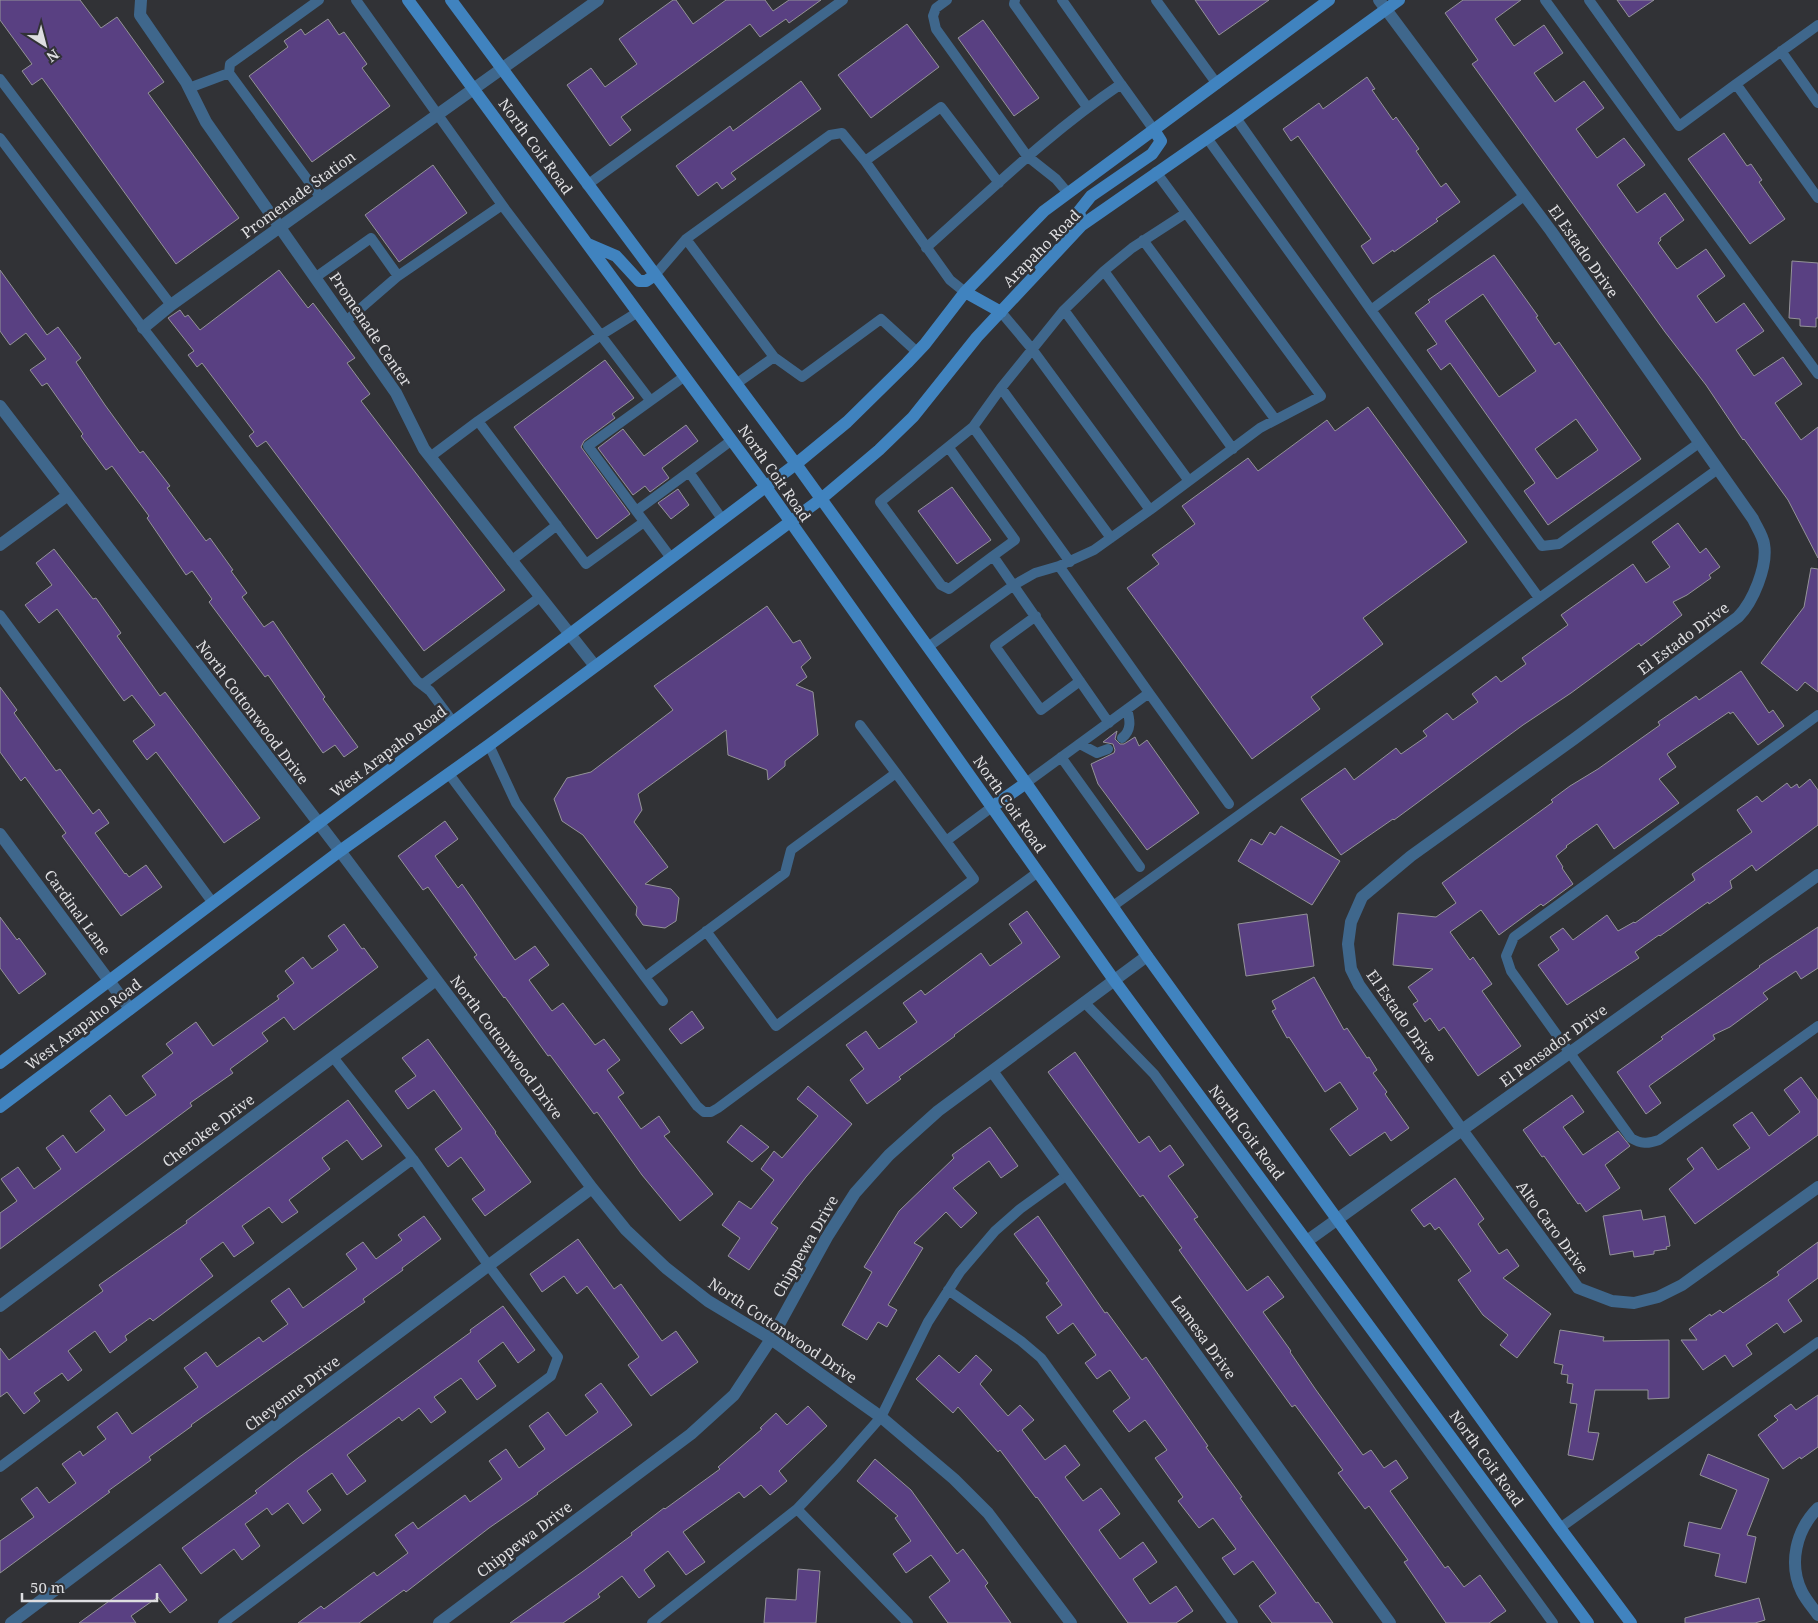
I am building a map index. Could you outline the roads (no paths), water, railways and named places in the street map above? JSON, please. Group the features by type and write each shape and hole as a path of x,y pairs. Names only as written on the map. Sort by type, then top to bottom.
{"main road":[{"name":"North Coit Road","path":"408,0 766,486 790,523 1114,980 1588,1623"},
{"name":"North Coit Road","path":"451,0 796,464 1026,783 1147,956 1560,1528 1631,1623"},
{"name":"Arapaho Road","path":"796,464 847,422 917,352 965,292 1044,211 1067,192 1217,84 1328,0"},
{"name":"Arapaho Road","path":"790,523 879,450 913,417 977,337 1082,225 1236,118 1382,5 1399,0"},
{"path":"1082,225 1079,211 1090,196 1158,148 1161,141 1154,130"},
{"path":"588,244 616,256 640,281 646,281 655,275"},
{"path":"965,292 1001,312"},
{"name":"West Arapaho Road","path":"2,1058 109,981 796,464"},
{"name":"West Arapaho Road","path":"0,1107 340,851 489,746 790,523"},
{"path":"992,807 1026,783"}],"street":[{"name":"Promenade Center","path":"141,0 140,15 189,88 206,122 281,226 396,393 424,449 595,666"},
{"path":"474,89 598,0"},
{"name":"El Estado Drive","path":"1382,5 1524,196 1718,469 1752,519 1764,544 1764,563 1757,584 1745,609 1738,618 1582,734 1411,856 1362,897 1350,922 1348,944 1351,969 1359,985 1462,1130"},
{"name":"Promenade Station","path":"143,328 171,305 474,89"},
{"name":"North Cottonwood Drive","path":"0,406 340,851 592,1188 626,1230 666,1268 708,1301 771,1339 881,1417 954,1478 988,1513 1071,1623"},
{"path":"0,545 68,494"},
{"name":"Cardinal Lane","path":"0,834 130,1009"},
{"name":"El Pensador Drive","path":"1307,1241 1818,875"},
{"name":"Chippewa Drive","path":"439,1623 691,1434 734,1395 771,1339 854,1193 889,1155 938,1111 1147,956"},
{"name":"Cherokee Drive","path":"0,1306 436,980"},
{"name":"Lamesa Drive","path":"992,1071 1390,1623"},
{"name":"Alto Caro Drive","path":"1462,1130 1578,1288 1612,1301 1634,1303 1658,1297 1682,1285 1818,1187"},
{"name":"Cheyenne Drive","path":"11,1623 592,1188"},
{"path":"1818,1508 1804,1528 1796,1546 1794,1562 1802,1593 1818,1615"}],"lane":[{"path":"319,0 230,64 229,73 321,198"},
{"path":"356,0 502,205 650,400"},
{"path":"588,184 843,0"},
{"path":"947,0 936,8 933,16 936,29 1027,156 1056,179 1067,192"},
{"path":"1015,0 1014,4 1087,107"},
{"path":"1062,0 1154,130"},
{"path":"1156,0 1217,84"},
{"path":"1545,0 1818,374"},
{"path":"1589,0 1679,126 1818,25"},
{"path":"1781,52 1818,103"},
{"path":"189,88 229,73"},
{"path":"0,79 171,305"},
{"path":"926,248 1027,156 1087,107 1121,84"},
{"path":"1736,84 1818,198"},
{"path":"864,161 942,107 999,183"},
{"path":"1236,118 1371,310 1542,546 1559,544 1699,443"},
{"path":"655,275 686,239 830,135 842,134 864,161 950,280 965,292"},
{"path":"0,138 143,328 417,681 430,691 453,722"},
{"path":"1206,138 1539,598"},
{"path":"928,647 1014,585 1035,573 1070,562 1094,550 1260,428 1321,396 1156,172"},
{"path":"1371,310 1524,196"},
{"path":"346,321 398,276 502,205"},
{"path":"949,448 1015,540 949,589 941,586 880,502 973,428 1001,388 1064,310 1104,271 1143,240 1186,213"},
{"path":"316,277 371,238 398,276"},
{"path":"686,239 774,357 802,377 880,319 917,352"},
{"path":"1143,240 1275,419"},
{"path":"1104,271 1233,449"},
{"path":"1064,310 1190,481"},
{"path":"430,457 601,335 638,312"},
{"path":"1001,312 1032,349 1150,510"},
{"path":"736,384 774,357"},
{"path":"670,558 588,446 685,376"},
{"path":"1001,388 1111,538"},
{"path":"478,421 586,564 644,522"},
{"path":"973,428 1070,562"},
{"path":"636,511 732,440"},
{"path":"1113,906 1718,469"},
{"path":"689,472 722,519"},
{"path":"511,561 557,525"},
{"path":"993,556 1109,723"},
{"path":"1059,566 1229,804"},
{"path":"422,685 540,597"},
{"path":"0,616 213,903"},
{"path":"1036,616 995,646 1040,710 1080,681"},
{"path":"1026,783 1150,693"},
{"path":"1122,738 1131,724 1127,709"},
{"path":"1818,715 1514,938 1506,956 1511,971 1569,1053 1631,1138 1638,1142 1650,1143 1658,1140 1818,1026"},
{"path":"706,931 776,1026 974,879 860,725"},
{"path":"1080,744 1097,753 1108,749"},
{"path":"489,746 516,803 663,1001"},
{"path":"1061,758 1140,867"},
{"path":"645,977 785,873 792,850 896,773"},
{"path":"448,774 697,1106 704,1112 711,1112 718,1108 1038,872"},
{"path":"946,841 992,807"},
{"path":"1084,1002 1154,1074 1553,1623"},
{"path":"223,1623 551,1376 558,1357 489,1266 413,1159 333,1057"},
{"path":"0,1467 413,1159"},
{"path":"652,1623 797,1509 838,1467 881,1417 928,1322 960,1272 995,1231 1020,1208 1066,1174"},
{"path":"948,1290 1021,1341 1041,1358 1233,1623"},
{"path":"1560,1528 1818,1342"},
{"path":"797,1509 908,1623"}]}
